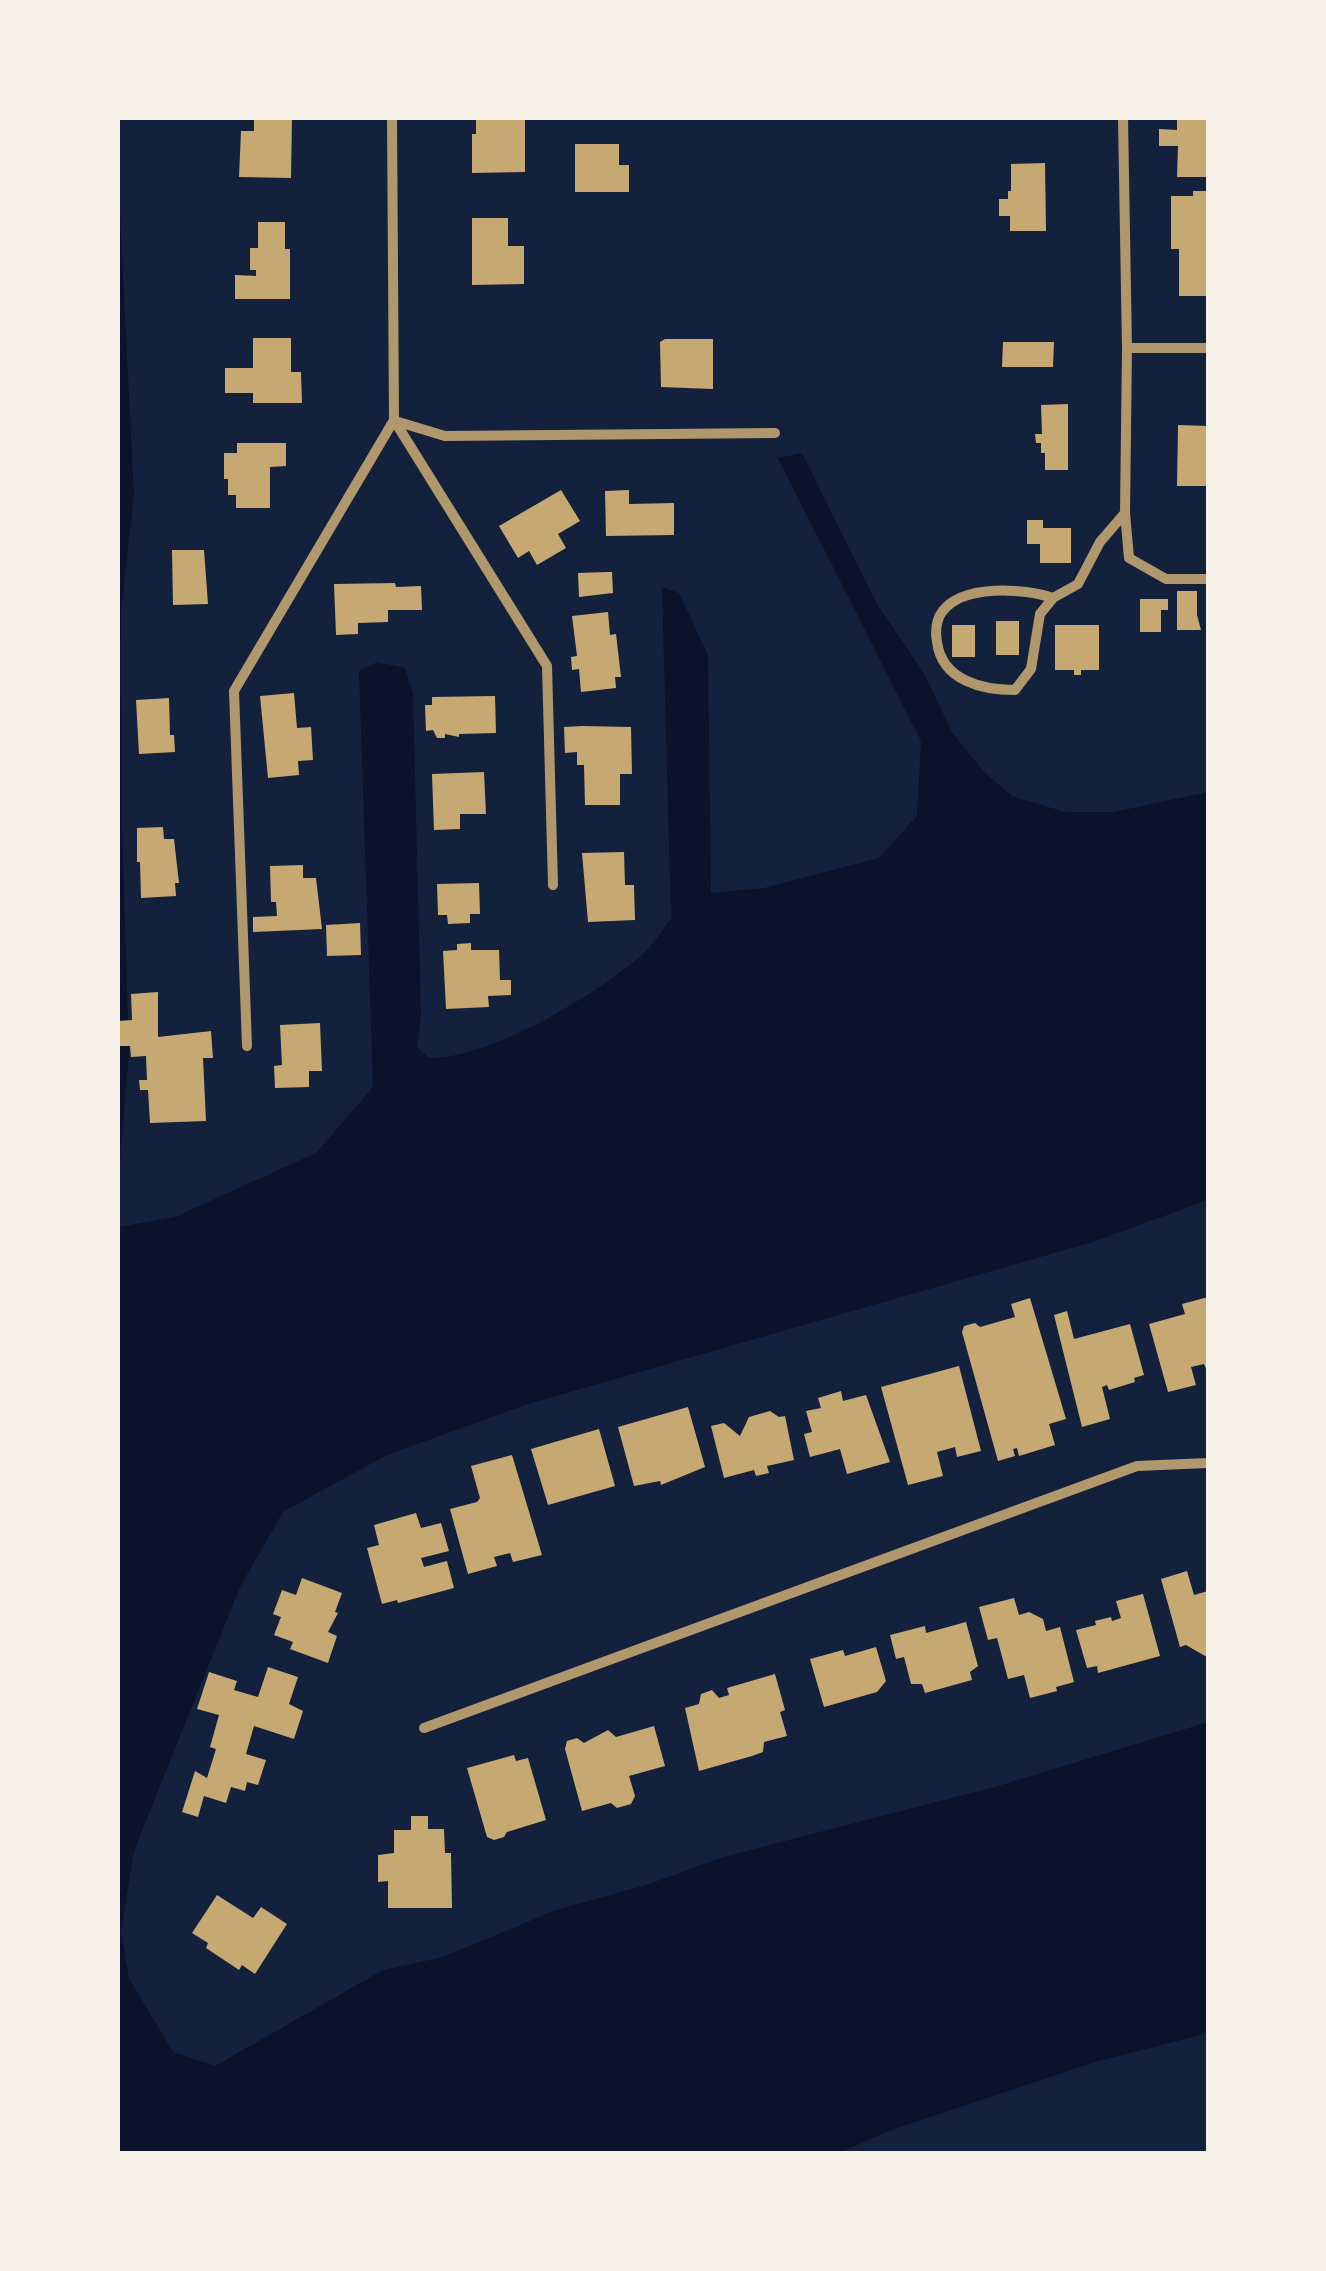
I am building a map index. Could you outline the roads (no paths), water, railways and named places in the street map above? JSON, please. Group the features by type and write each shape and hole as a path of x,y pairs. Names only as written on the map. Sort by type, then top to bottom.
{"street":[{"path":"247,1046 234,690 394,420 392,118"},
{"path":"1122,118 1127,348 1124,512 1129,558 1166,579 1208,579"},
{"path":"1127,348 1208,348"},
{"path":"394,420 445,436 775,433"},
{"path":"394,420 548,666 552,885"},
{"path":"1053,598 1006,590 978,592 955,601 942,612 937,624 938,651 958,676 987,690 1015,690 1031,669 1040,614 1053,598 1078,584 1100,542 1124,512"},
{"path":"424,1728 1136,1466 1208,1463"}],"water":[{"path":"118,173 134,496 121,612 129,1053 118,1184"},
{"path":"802,453 877,604 923,672 952,732 983,771 1012,796 1065,812 1114,812 1208,792 1208,1200 1093,1242 528,1404 387,1455 283,1512 240,1587 134,1851 121,1932 129,1978 173,2052 215,2066 383,1970 443,1957 556,1910 646,1885 723,1857 998,1786 1208,1722 1208,2033 1095,2062 886,2132 839,2153 118,2153 118,1227 175,1217 316,1153 373,1087 359,671 377,662 405,668 413,694 421,1015 417,1047 429,1058 481,1048 541,1022 622,971 642,955 671,919 662,587 679,593 708,655 711,893 764,888 879,858 917,816 921,741 778,458"}]}
